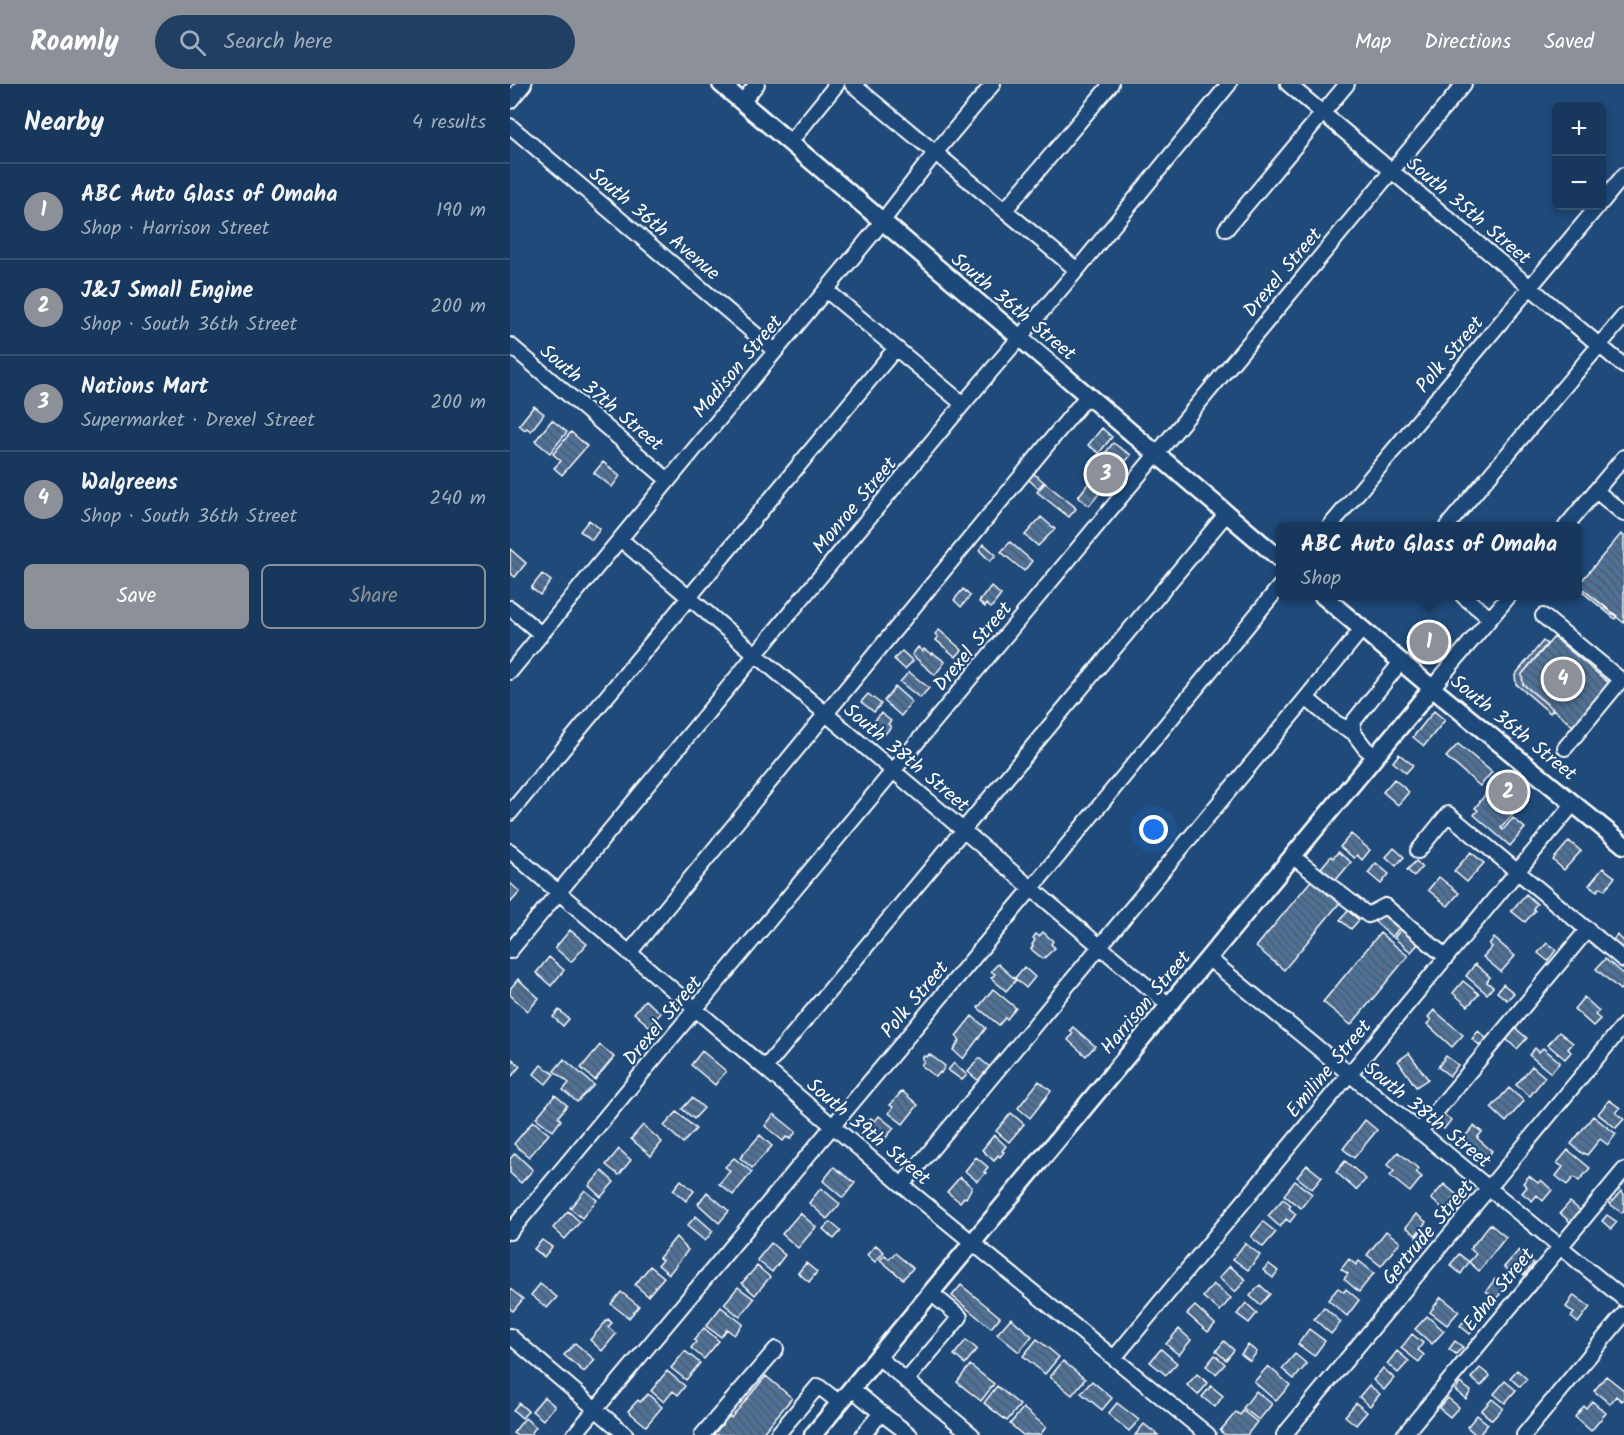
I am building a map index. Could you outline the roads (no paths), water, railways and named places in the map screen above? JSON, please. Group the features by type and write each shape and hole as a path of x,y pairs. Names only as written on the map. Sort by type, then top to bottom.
{"main road":[{"name":"South 36th Street","path":"721,84 1276,556"},
{"name":"South 36th Street","path":"1328,600 1624,845"},
{"name":"Harrison Street","path":"813,1435 1432,688"}],"street":[{"path":"510,101 524,84"},
{"path":"742,102 757,84"},
{"path":"790,142 837,84"},
{"path":"852,84 870,89 935,153 1077,270"},
{"name":"Madison Street","path":"510,672 993,84"},
{"path":"1005,210 1111,84"},
{"name":"Monroe Street","path":"510,951 1229,84"},
{"name":"South 35th Street","path":"1288,84 1624,366"},
{"path":"1226,229 1347,84"},
{"name":"Drexel Street","path":"510,1232 1464,84"},
{"name":"South 36th Avenue","path":"510,126 775,351"},
{"path":"1606,197 1624,174"},
{"name":"Polk Street","path":"1333,522 1595,210"},
{"path":"826,290 963,404"},
{"path":"1450,522 1624,316"},
{"name":"South 37th Street","path":"510,345 668,480"},
{"path":"510,813 896,348"},
{"path":"629,953 1088,395"},
{"path":"1569,522 1624,457"},
{"path":"1596,491 1624,514"},
{"path":"765,1068 1227,513"},
{"name":"South 38th Street","path":"620,539 1169,1005"},
{"name":"Polk Street","path":"574,1435 1032,888 1276,592"},
{"path":"1468,600 1490,618"},
{"name":"Harrison Street","path":"1432,688 1506,600"},
{"path":"510,608 541,634"},
{"path":"1544,616 1621,680 1564,748"},
{"path":"902,1185 1362,629"},
{"path":"1353,732 1353,722 1401,662"},
{"path":"1306,698 1336,723 1353,732 1365,748 1375,756"},
{"name":"Emiline Street","path":"1114,1358 1574,803"},
{"path":"1418,852 1448,814 1624,960"},
{"name":"South 39th Street","path":"510,851 902,1185 1208,1435"},
{"path":"1292,856 1368,915 1385,906 1446,957"},
{"path":"1419,1132 1588,929"},
{"name":"South 38th Street","path":"1208,958 1624,1299"},
{"name":"Gertrude Street","path":"1284,1435 1624,1025"},
{"name":"Edna Street","path":"1404,1435 1624,1170"},
{"path":"906,1381 960,1317 931,1293"},
{"path":"1524,1435 1624,1314"},
{"path":"510,1336 626,1435"},
{"path":"702,1435 776,1349"},
{"path":"878,1357 972,1435"},
{"path":"777,1435 818,1386 840,1403"},
{"path":"852,1388 910,1435"},
{"path":"863,1435 881,1413"}],"place":[{"name":"Nations Mart","path":"1106,474"},
{"name":"ABC Auto Glass of Omaha","path":"1429,642"},
{"name":"Walgreens","path":"1563,679"},
{"name":"J&J Small Engine","path":"1508,792"}]}
